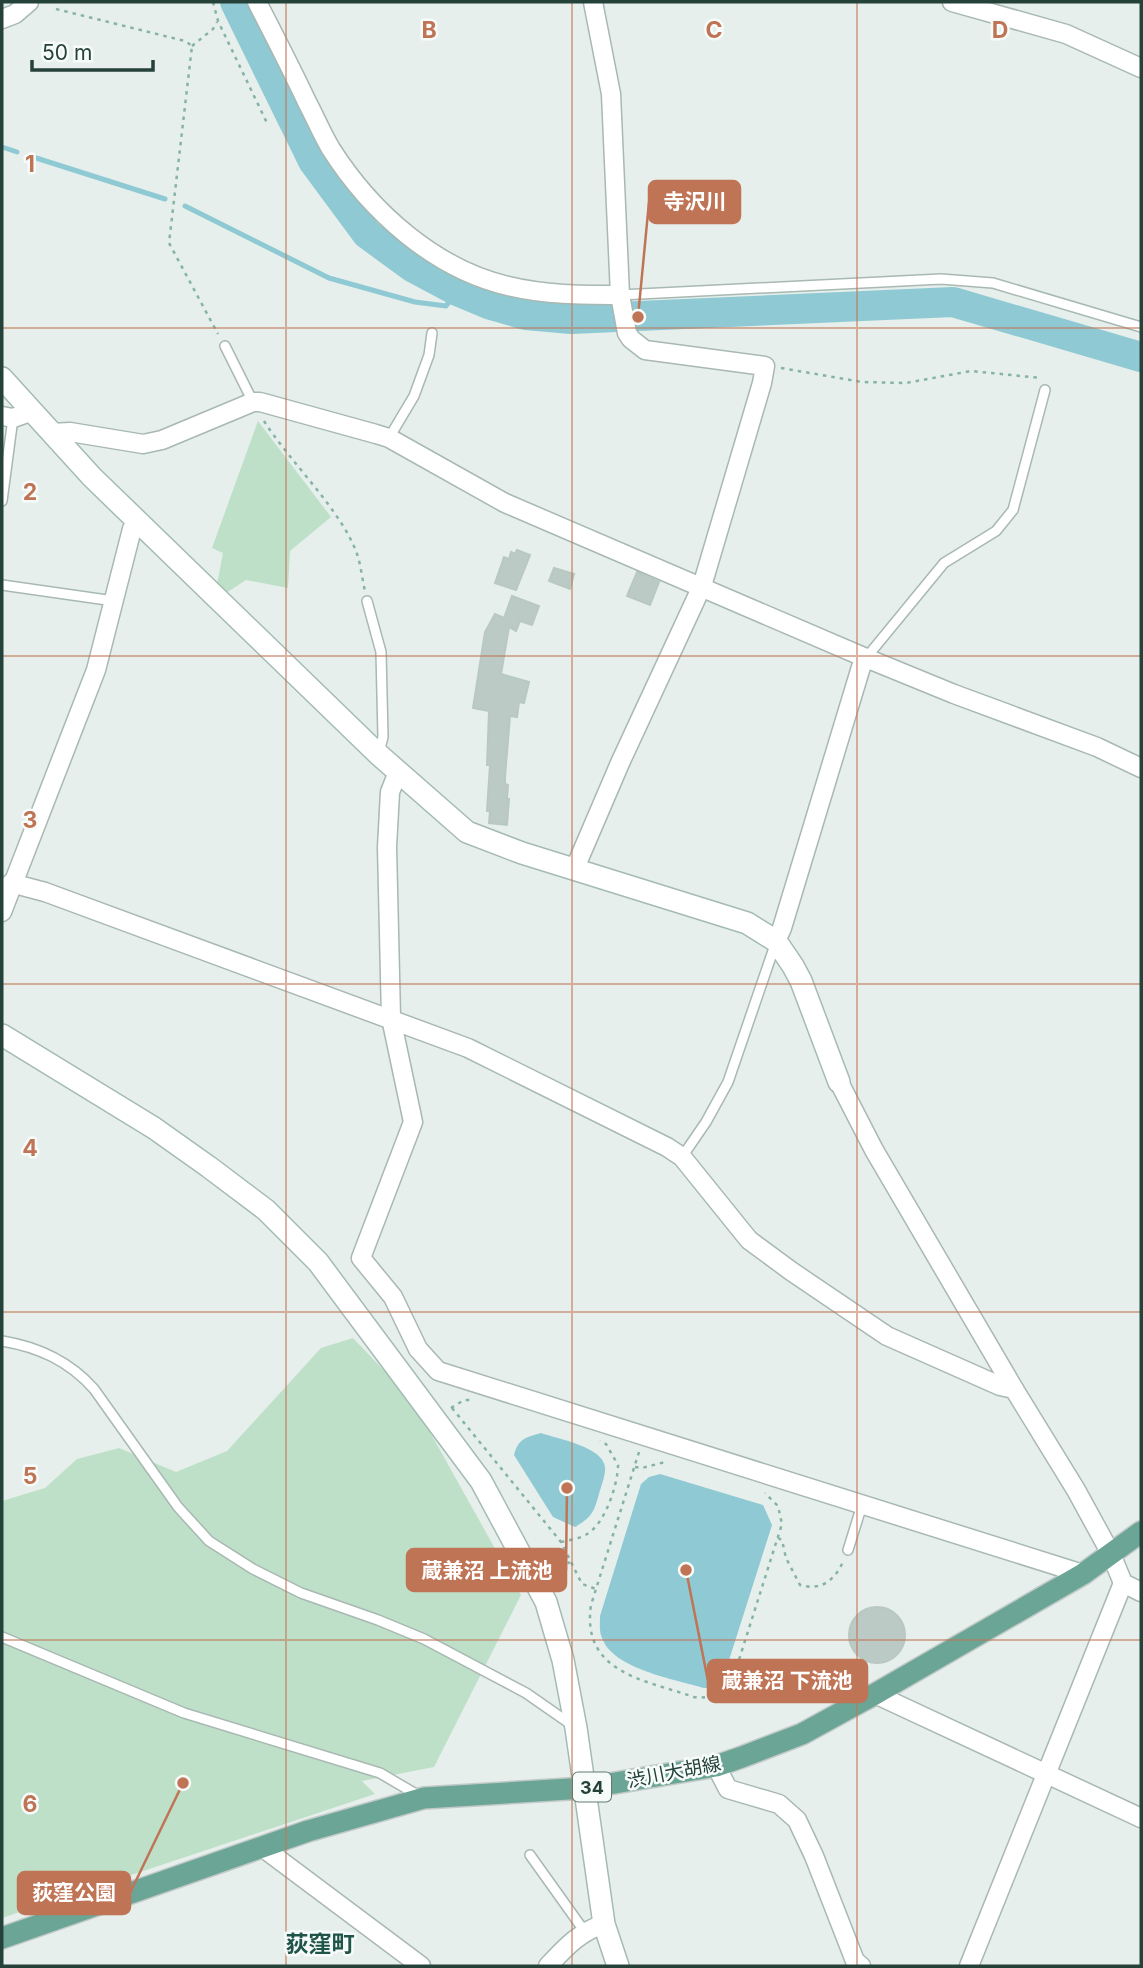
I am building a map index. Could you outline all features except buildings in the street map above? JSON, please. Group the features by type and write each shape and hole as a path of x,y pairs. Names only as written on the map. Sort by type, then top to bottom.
{"main road":[{"name":"渋川大胡線","path":"2,1938 309,1831 424,1798 585,1788 716,1766 802,1734 875,1694 1083,1574 1141,1532"}],"street":[{"path":"2,19 15,14 29,2"},
{"path":"257,2 331,148 376,207 402,230 446,261 507,286 559,295 620,300"},
{"path":"575,869 620,763 702,586 765,366 645,350 631,340 627,333 620,300 611,94 593,2"},
{"path":"952,2 1066,34 1141,68"},
{"path":"2,378 15,416 51,433 378,754 467,832 522,853 747,923 776,940 801,981 838,1082 874,1150 1076,1490 1111,1554 1123,1583 1141,1592"},
{"path":"51,433 70,432 143,444 153,443 253,402 260,402 389,438 505,503 954,694 1097,747 1141,768"},
{"path":"2,912 11,883 96,670 132,529 138,521"},
{"path":"776,940 866,657"},
{"path":"398,772 390,792 387,847 391,1018 412,1122 361,1258 393,1297 418,1349 438,1371 1083,1574"},
{"path":"11,883 45,892 468,1048 667,1147 682,1157 749,1240 791,1271 887,1336 1000,1386 1014,1389"},
{"path":"2,1035 154,1128 266,1210 318,1262 481,1481 546,1602 563,1660 585,1788 594,1928 618,1966"},
{"path":"396,1366 418,1349"},
{"path":"969,1966 1123,1583"},
{"path":"875,1694 1141,1818"},
{"path":"716,1766 728,1789 779,1804 797,1821 814,1856 855,1961 861,1966"},
{"path":"261,1847 421,1966"},
{"path":"548,1966 573,1940 594,1928"}],"lane":[{"path":"620,300 940,279 993,283 1141,327"},
{"path":"389,438 414,396 429,355 432,333"},
{"path":"225,346 253,402"},
{"path":"866,657 944,563 996,531 1013,510 1045,390"},
{"path":"2,500 15,416"},
{"path":"2,585 115,601"},
{"path":"367,601 381,652 383,737 378,754"},
{"path":"682,1157 729,1082 776,940"},
{"path":"2,1341 19,1344 56,1358 79,1372 178,1507 209,1541 253,1569 301,1593 424,1639 526,1693 576,1728"},
{"path":"848,1550 862,1505"},
{"path":"2,1637 184,1713 380,1773 424,1798"},
{"path":"530,1855 594,1928"}],"path":[{"path":"213,2 218,21 267,123"},
{"path":"56,9 185,41 192,46"},
{"path":"218,21 213,29 192,46 169,243 225,346"},
{"path":"765,366 862,383 906,383 971,371 1043,379 1045,390"},
{"path":"253,402 285,451 340,522 357,553 367,601"},
{"path":"446,1412 464,1399 480,1403"},
{"path":"452,1408 561,1542 582,1584 596,1589"},
{"path":"644,1436 591,1605 590,1629 602,1656 611,1666 625,1674 704,1698 723,1692 731,1685 782,1524 778,1506 765,1493"},
{"path":"561,1542 587,1534 602,1521 606,1511 618,1465 606,1444 597,1439"},
{"path":"635,1467 642,1468 648,1464 666,1461"},
{"path":"778,1538 782,1540 786,1558 796,1579 800,1585 808,1587 820,1587 831,1580 848,1550"},
{"path":"552,1572 570,1562"}],"green space":[{"path":"258,421 331,517 290,551 288,588 246,580 226,593 217,584 223,553 212,548"},
{"path":"353,1338 412,1400 521,1595 434,1767 362,1781 375,1794 2,1918 2,1501 45,1488 77,1459 119,1448 176,1472 227,1451 321,1348"}],"water":[{"path":"541,1433 588,1449 597,1454 605,1467 594,1510 575,1527 553,1517 514,1455 523,1440"},
{"path":"660,1474 763,1505 772,1525 723,1679 713,1688 677,1681 631,1665 608,1649 601,1636 600,1616 641,1484 649,1477"}],"waterway":[{"path":"235,2 313,161 367,234 412,267 488,304 526,315 571,319 953,302 1141,357"},
{"path":"2,147 17,152"},
{"path":"33,157 165,199"},
{"path":"185,206 329,278 415,302 446,306 457,291"}],"place":[{"name":"寺沢川","path":"638,317"},
{"name":"蔵兼沼 上流池","path":"567,1488"},
{"name":"蔵兼沼 下流池","path":"686,1570"},
{"name":"荻窪公園","path":"183,1783"}],"district":[{"name":"荻窪町","path":"320,1944"}]}
